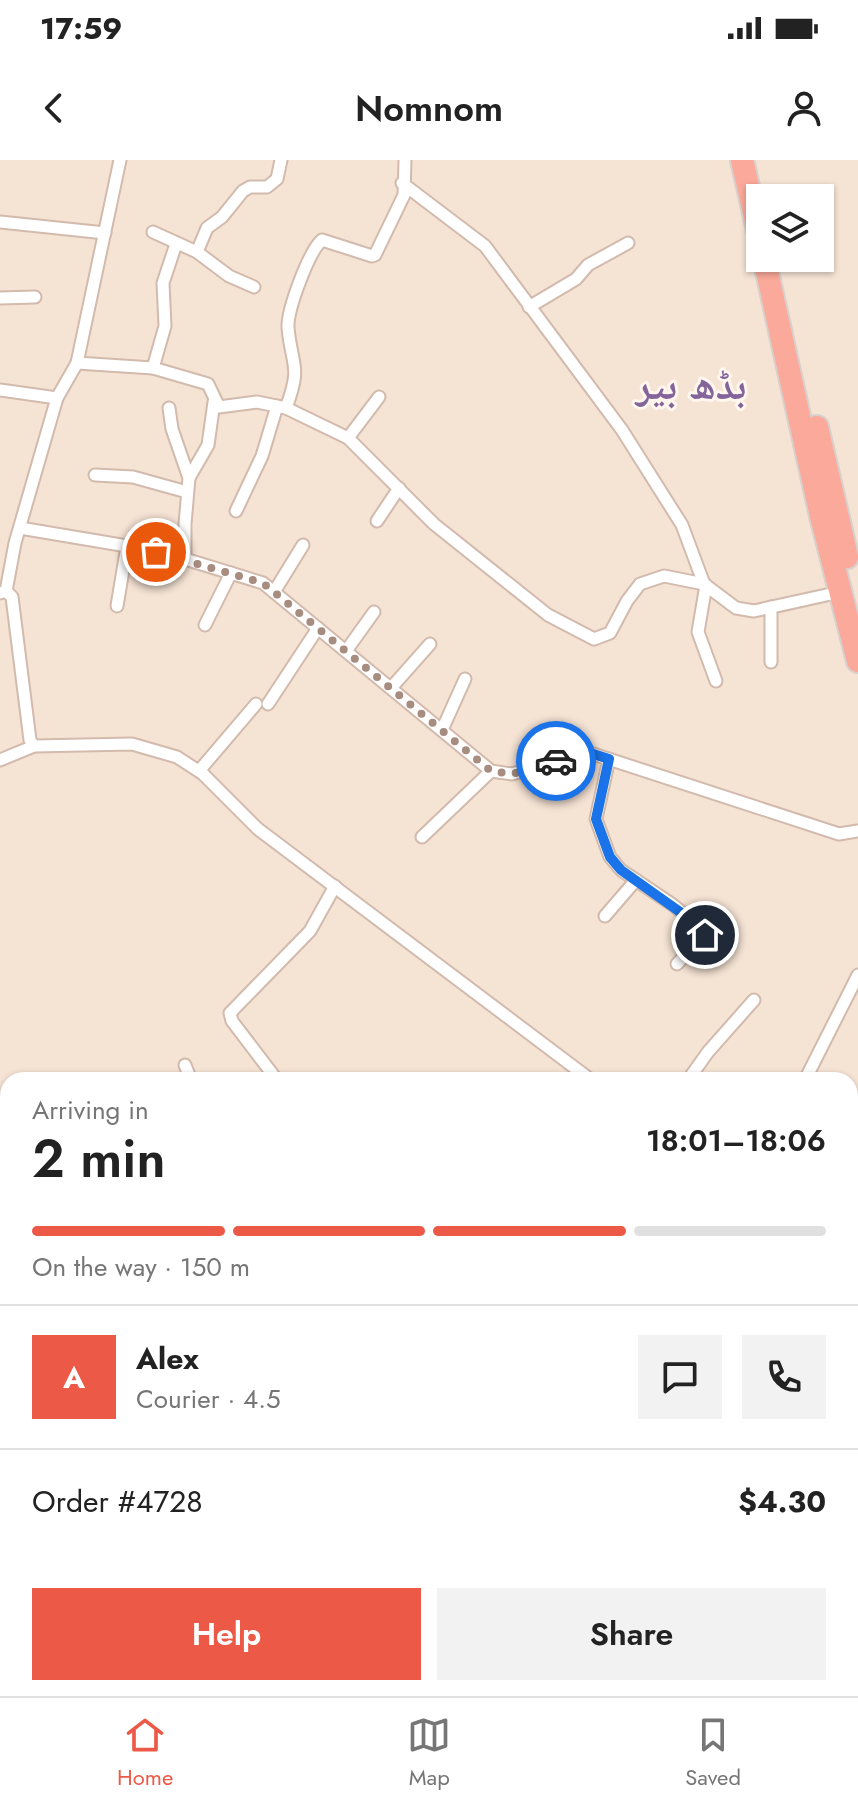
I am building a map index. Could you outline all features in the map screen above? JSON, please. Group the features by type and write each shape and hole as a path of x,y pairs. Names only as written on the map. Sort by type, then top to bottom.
{"highway":[{"path":"742,160 747,184"},
{"path":"756,160 762,184"},
{"path":"767,272 849,599"},
{"path":"782,272 849,599 858,661"}],"street":[{"path":"34,746 30,740 12,597 3,592 57,398 77,363 120,160"},
{"path":"197,252 207,228 222,217 243,191 250,187 267,187 277,179 281,160"},
{"path":"236,511 296,381 297,368 288,324 303,273 322,240 375,255 404,195 405,160"},
{"path":"402,183 485,246 622,430 682,525 705,584 698,632 716,681"},
{"path":"0,222 105,233"},
{"path":"153,232 197,252 229,276 254,287"},
{"path":"529,307 576,279 588,265 628,243"},
{"path":"153,368 165,326 163,283 176,244"},
{"path":"0,298 35,297"},
{"path":"77,363 153,368 208,384 214,394 208,445 189,478 185,559"},
{"path":"0,390 57,398"},
{"path":"348,438 379,397"},
{"path":"214,402 219,407 257,402 282,407 348,438 434,524 548,615 594,639 610,633 640,584 664,576 705,584 736,608 754,611 849,599"},
{"path":"169,408 172,429 189,478"},
{"path":"95,475 133,477 187,492"},
{"path":"377,521 399,488"},
{"path":"20,528 185,559 263,583 491,771 512,774 587,752 839,834 858,831"},
{"path":"274,592 303,545"},
{"path":"117,606 127,546"},
{"path":"205,625 231,573"},
{"path":"771,607 771,662"},
{"path":"346,651 374,612"},
{"path":"199,771 262,704 318,628"},
{"path":"391,688 430,644"},
{"path":"442,730 465,679"},
{"path":"0,759 34,746 132,744 177,757 199,771 258,829 580,1072"},
{"path":"609,759 596,819 610,857 621,870 704,929 705,935 677,964"},
{"path":"422,837 491,771"},
{"path":"605,916 636,880"},
{"path":"271,1072 232,1021 230,1013 310,931 335,886"},
{"path":"809,1072 858,975"},
{"path":"694,1072 754,1000"},
{"path":"185,1065 188,1072"}],"shaded area":[{"path":"0,160 858,160 858,1072 0,1072"}],"way so far":[{"path":"156,552 263,583 491,771 512,774 556,761"}],"district":[{"name":"بڈھ بیر","path":"691,385"}],"route":[{"path":"556,761 587,752 609,759 596,819 610,857 621,870 704,929 705,935"}]}
